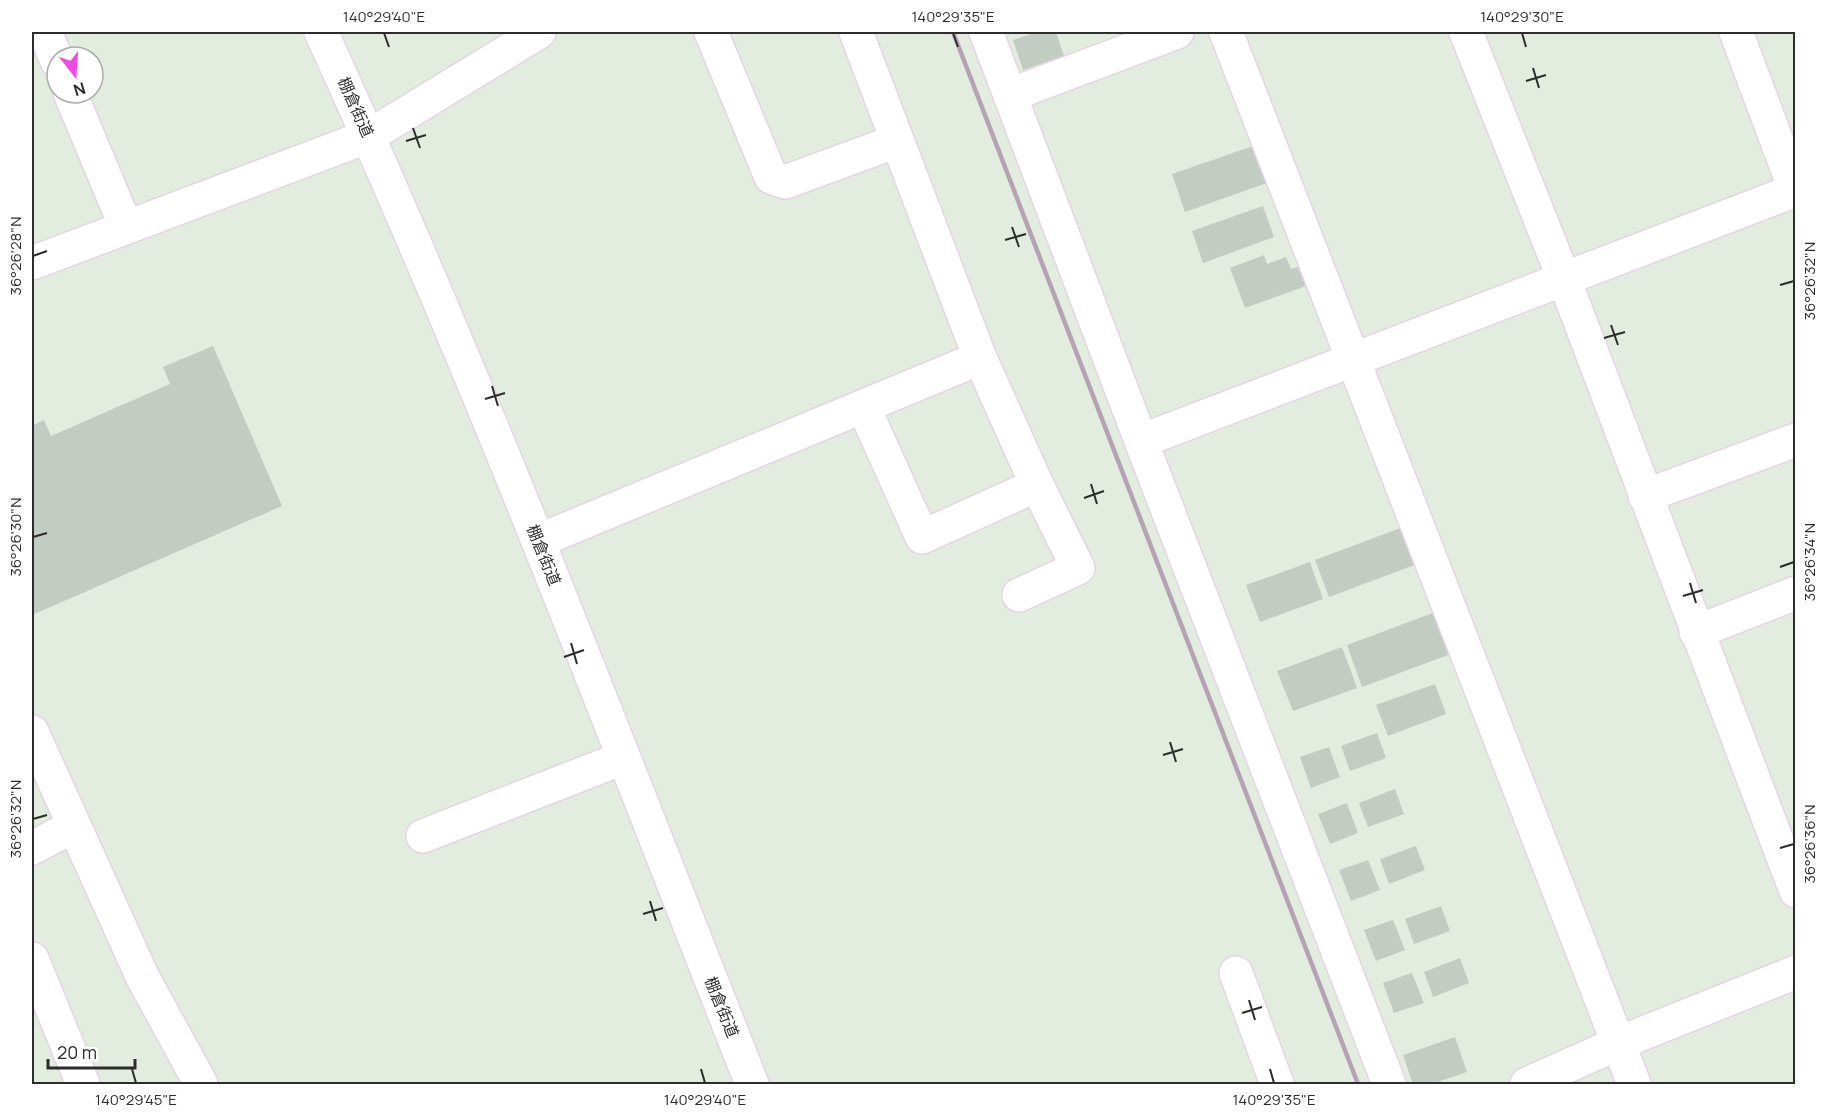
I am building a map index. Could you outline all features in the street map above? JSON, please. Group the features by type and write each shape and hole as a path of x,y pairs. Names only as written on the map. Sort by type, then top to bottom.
{"street":[{"name":"棚倉街道","path":"321,32 369,136 538,541 752,1084"},
{"path":"32,263 369,136 539,32"},
{"path":"711,32 771,177 785,182 897,141"},
{"path":"856,32 980,358 1037,485 1078,568 1018,595"},
{"path":"986,32 1389,1084"},
{"path":"1010,95 1178,32"},
{"path":"1226,32 1635,1084"},
{"path":"1466,32 1564,279 1796,891"},
{"path":"1141,441 1795,190 1736,32"},
{"path":"75,105 126,227"},
{"path":"538,541 765,446 864,408 980,358"},
{"path":"864,408 922,537 1037,485"},
{"path":"1645,496 1796,440"},
{"path":"1696,632 1796,593"},
{"path":"32,732 143,978 201,1084"},
{"path":"423,836 623,758"},
{"path":"32,849 74,826"},
{"path":"32,959 83,1084"},
{"path":"1527,1084 1619,1043 1796,972"},
{"path":"1236,973 1277,1084"}],"building":[{"path":"1037,32 1056,32 1064,56 1023,70 1013,40"},
{"path":"1253,146 1267,183 1185,212 1172,174"},
{"path":"1263,206 1274,237 1203,263 1192,231"},
{"path":"1264,255 1267,264 1286,257 1291,269 1298,267 1306,286 1245,308 1230,268"},
{"path":"213,346 282,506 32,615 32,426 44,420 51,436 170,384 163,367"},
{"path":"1406,526 1420,563 1329,597 1315,560"},
{"path":"1310,562 1323,599 1260,622 1246,585"},
{"path":"1441,610 1456,652 1362,687 1347,645"},
{"path":"1342,647 1357,688 1293,711 1277,671"},
{"path":"1435,684 1446,714 1388,736 1376,705"},
{"path":"1377,733 1386,758 1350,771 1341,746"},
{"path":"1329,747 1340,777 1311,788 1300,757"},
{"path":"1395,789 1404,814 1368,827 1359,803"},
{"path":"1347,803 1358,833 1330,844 1318,814"},
{"path":"1416,846 1425,870 1389,884 1380,859"},
{"path":"1368,860 1380,890 1351,901 1339,870"},
{"path":"1441,906 1450,931 1414,944 1405,919"},
{"path":"1393,920 1405,950 1376,961 1364,930"},
{"path":"1460,958 1469,983 1433,997 1424,972"},
{"path":"1412,973 1424,1003 1394,1013 1383,983"},
{"path":"1455,1037 1467,1072 1432,1084 1413,1084 1403,1055"}],"railway":[{"path":"953,32 1358,1084"}]}
